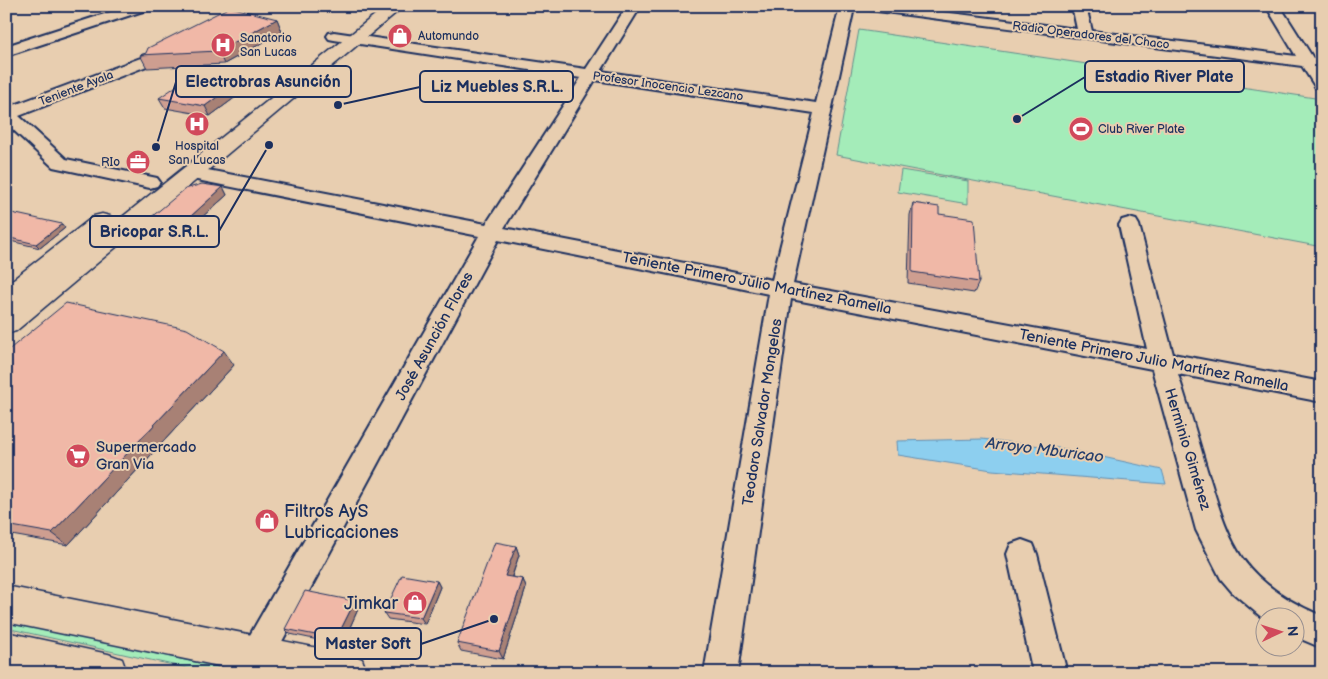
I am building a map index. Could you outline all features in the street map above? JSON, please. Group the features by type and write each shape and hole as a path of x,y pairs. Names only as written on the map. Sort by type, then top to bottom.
{"main road":[{"path":"6,324 334,36 373,6"},
{"path":"186,166 356,39 396,6"},
{"path":"6,299 158,176"},
{"path":"6,604 252,663 348,673"},
{"path":"6,651 108,673"}],"street":[{"path":"6,51 144,6"},
{"name":"José Asunción Flores","path":"252,663 492,231 634,6"},
{"name":"Teodoro Salvador Mongelos","path":"721,673 781,289 846,6"},
{"name":"Radio Operadores del Chaco","path":"859,6 1314,63"},
{"path":"1079,6 1086,34"},
{"path":"1273,6 1314,63 1322,85"},
{"name":"Profesor Inocencio Lezcano","path":"334,36 824,108"},
{"name":"Teniente Ayala","path":"7,114 146,61"},
{"path":"7,114 60,162 158,176"},
{"name":"Teniente Primero Julio Martínez Ramella","path":"186,166 492,231 781,289 1162,360 1322,392"},
{"name":"Herminio Giménez","path":"1129,225 1162,360 1211,530 1242,582 1270,606"},
{"path":"1022,554 1050,673"},
{"path":"1306,625 1322,632"}],"green space":[{"name":"Club River Plate","path":"859,30 1315,98 1322,110 1322,247 836,155"},
{"path":"901,170 968,181 968,204 898,192"},
{"path":"6,621 218,668 216,673 209,673 6,628"}],"water":[{"name":"Arroyo Mburicao","path":"982,439 1066,449 1162,470 1166,484 992,470 898,455 897,441"}],"building":[{"path":"230,7 277,19 218,51 140,55 146,53 148,48"},
{"path":"203,68 247,75 205,106 159,98"},
{"path":"202,184 223,187 180,226 149,219 185,189"},
{"path":"913,203 939,207 939,214 974,219 979,282 912,272"},
{"path":"7,212 62,224 36,244 6,237"},
{"name":"Supermercado Gran Via","path":"66,303 187,329 224,351 52,533 6,525 6,352"},
{"path":"495,542 516,546 505,576 523,579 499,651 457,643"},
{"name":"Jimkar","path":"402,575 437,581 421,618 384,613"},
{"path":"305,591 355,601 336,639 285,629"}],"place":[{"name":"Automundo","path":"400,36"},
{"name":"Sanatorio San Lucas","path":"223,45"},
{"name":"Liz Muebles S.R.L.","path":"338,105"},
{"name":"Estadio River Plate","path":"1017,119"},
{"name":"Hospital San Lucas","path":"197,124"},
{"name":"Club River Plate","path":"1081,129"},
{"name":"Bricopar S.R.L.","path":"269,145"},
{"name":"Electrobras Asunción","path":"156,147"},
{"name":"RIo","path":"138,162"},
{"name":"Supermercado Gran Via","path":"78,456"},
{"name":"Filtros AyS Lubricaciones","path":"267,521"},
{"name":"Jimkar","path":"415,603"},
{"name":"Master Soft","path":"494,619"}]}
